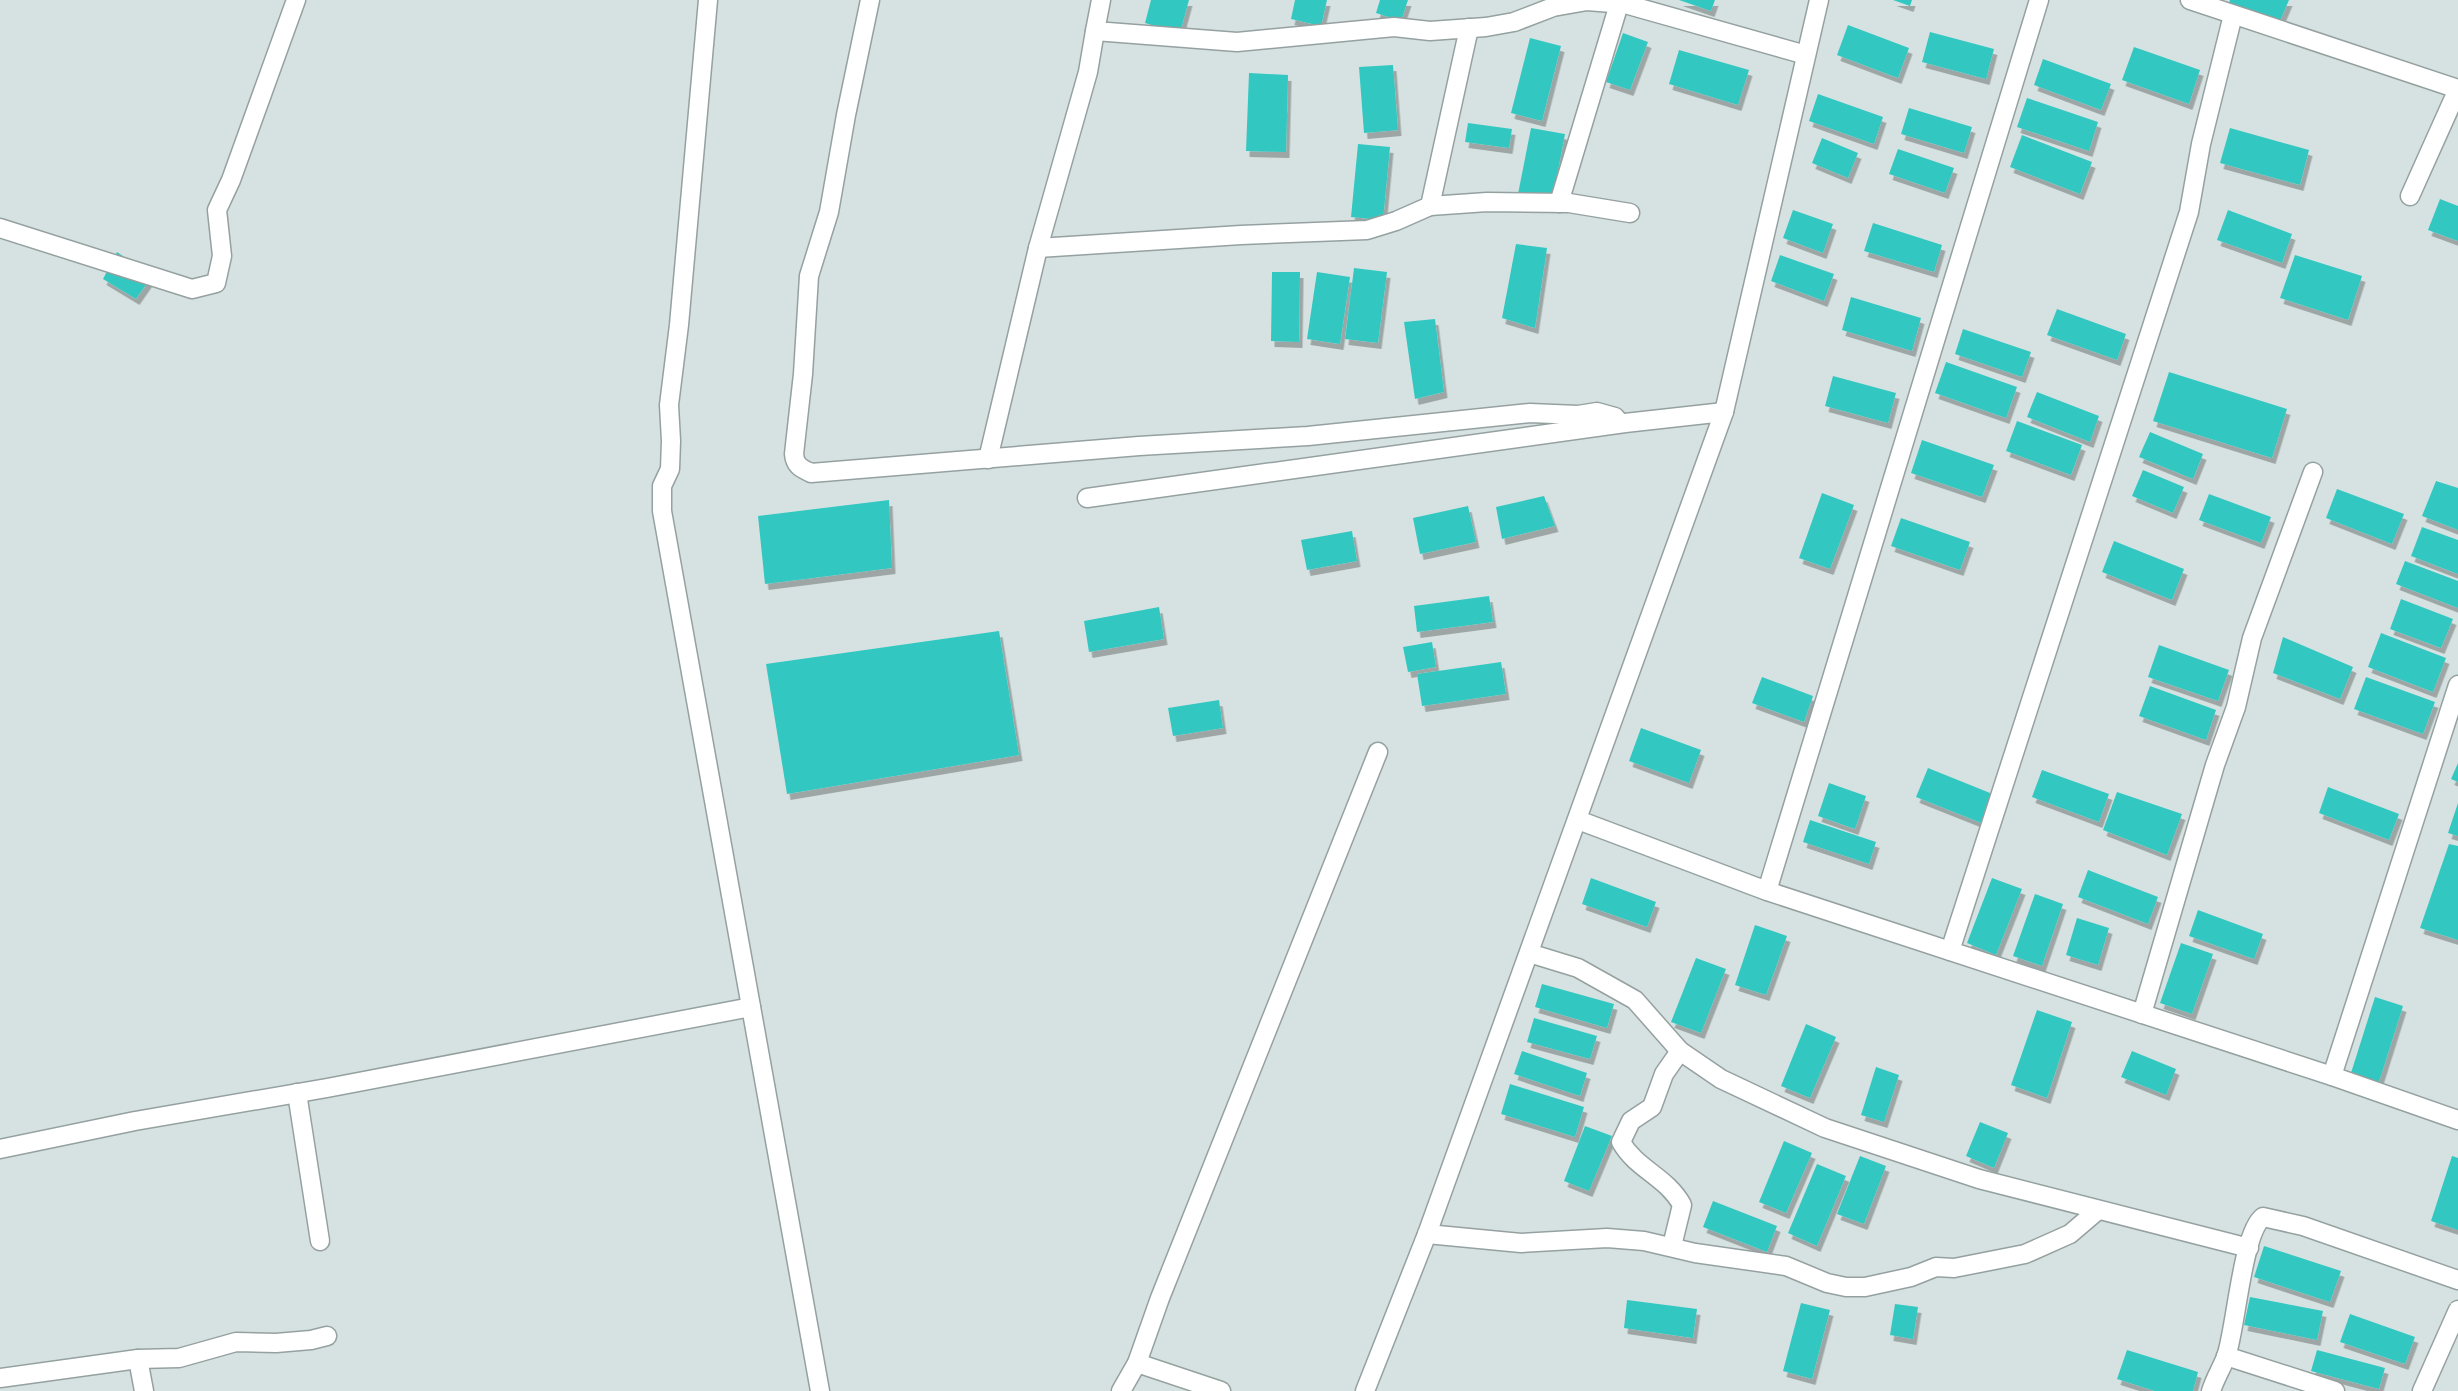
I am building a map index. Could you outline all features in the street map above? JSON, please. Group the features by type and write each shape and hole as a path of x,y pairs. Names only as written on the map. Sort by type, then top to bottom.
{"street":[{"path":"0,228 192,289 216,283 222,256 217,210 231,180 296,0"},
{"path":"708,0 679,325 669,405 670,469 663,486 662,511 820,1391"},
{"path":"870,0 829,212 809,276 795,462 800,468 811,473 1308,436 1530,413 1578,415 1597,412 1616,417 1620,423"},
{"path":"988,459 1038,248 1066,145 1083,93 1101,0"},
{"path":"1095,31 1237,42 1394,27 1430,31 1514,22 1553,7 1587,0 1615,2 1806,55"},
{"path":"1365,1391 1427,1234 1724,412 1819,0"},
{"path":"1767,891 2039,0"},
{"path":"2190,0 2458,89 2410,196"},
{"path":"1559,203 1615,2"},
{"path":"1950,951 2189,212 2201,144 2233,15"},
{"path":"1430,206 1470,28"},
{"path":"1038,248 1241,235 1368,230 1430,206 1487,202 1559,203 1630,213"},
{"path":"1087,498 1620,423 1724,412"},
{"path":"2142,1014 2215,765 2236,707 2252,638 2313,472"},
{"path":"2332,1076 2458,685"},
{"path":"1121,1391 1137,1364 1160,1298 1378,752"},
{"path":"1578,820 1767,891 2332,1076 2458,1120"},
{"path":"1529,953 1578,968 1635,1000 1680,1051 1722,1079 1825,1128 1979,1179 2249,1248"},
{"path":"0,1149 135,1121 297,1093 751,1007"},
{"path":"1672,1246 1682,1205 1674,1191 1626,1152 1621,1142 1631,1122 1652,1107 1664,1074 1680,1051"},
{"path":"297,1093 320,1241"},
{"path":"1427,1234 1521,1243 1607,1238 1644,1241 1695,1252 1786,1266 1827,1283 1846,1287 1865,1287 1911,1277 1936,1267 1954,1268 2025,1254 2070,1234 2097,1211"},
{"path":"2211,1391 2226,1356 2249,1248 2259,1220 2268,1216 2303,1226 2458,1280"},
{"path":"2422,1391 2458,1310"},
{"path":"0,1378 138,1359 178,1358 236,1342 276,1343 327,1336"},
{"path":"2226,1356 2335,1391"},
{"path":"138,1359 144,1391"},
{"path":"1137,1364 1221,1391"}],"building":[{"path":"1151,0 1189,0 1180,33 1145,23"},
{"path":"1295,0 1327,0 1321,26 1291,19"},
{"path":"1380,0 1408,0 1401,21 1376,13"},
{"path":"1679,0 1715,0 1711,11"},
{"path":"1893,0 1912,0 1910,6"},
{"path":"2230,0 2289,0 2278,26 2228,5"},
{"path":"1848,25 1909,48 1898,78 1837,55"},
{"path":"1930,32 1994,49 1986,79 1922,62"},
{"path":"1623,33 1648,42 1630,90 1606,82"},
{"path":"1530,38 1561,46 1542,121 1511,113"},
{"path":"2134,47 2200,70 2189,104 2122,80"},
{"path":"1679,50 1749,70 1738,105 1669,84"},
{"path":"2043,59 2111,84 2101,110 2034,85"},
{"path":"1393,65 1398,130 1364,133 1359,67"},
{"path":"1249,73 1288,75 1286,152 1246,151"},
{"path":"1818,94 1883,117 1874,144 1809,121"},
{"path":"2027,98 2098,122 2089,151 2017,127"},
{"path":"1909,108 1972,127 1964,153 1901,134"},
{"path":"1468,123 1512,129 1509,148 1465,142"},
{"path":"1531,128 1565,134 1552,201 1518,194"},
{"path":"2230,128 2309,150 2300,185 2220,163"},
{"path":"2022,135 2092,162 2080,194 2010,167"},
{"path":"1822,138 1858,153 1848,178 1812,163"},
{"path":"1358,144 1390,147 1383,220 1351,217"},
{"path":"1898,149 1954,168 1945,193 1889,174"},
{"path":"2440,199 2458,206 2458,241 2428,230"},
{"path":"1793,210 1833,224 1823,253 1783,238"},
{"path":"2228,210 2292,234 2282,263 2217,240"},
{"path":"1873,223 1942,245 1934,272 1864,251"},
{"path":"1516,244 1547,248 1535,328 1502,318"},
{"path":"117,252 152,276 136,299 103,279"},
{"path":"1780,255 1834,274 1824,301 1771,281"},
{"path":"2295,255 2362,276 2348,320 2280,298"},
{"path":"1354,268 1387,272 1378,343 1345,339"},
{"path":"1272,272 1300,272 1299,342 1271,341"},
{"path":"1317,272 1350,277 1340,344 1307,339"},
{"path":"1851,297 1921,318 1912,351 1842,330"},
{"path":"2057,309 2126,334 2117,360 2047,335"},
{"path":"1435,319 1444,392 1415,399 1404,322"},
{"path":"1963,329 2031,352 2022,377 1955,354"},
{"path":"1946,362 2017,387 2006,418 1935,393"},
{"path":"2169,372 2287,409 2272,458 2153,421"},
{"path":"1833,376 1896,393 1888,423 1825,406"},
{"path":"2037,392 2099,416 2090,442 2027,417"},
{"path":"2017,421 2082,445 2071,475 2006,451"},
{"path":"2150,432 2203,454 2193,479 2139,457"},
{"path":"1922,440 1994,465 1982,497 1911,473"},
{"path":"2143,470 2184,487 2173,513 2132,496"},
{"path":"2436,481 2458,488 2458,530 2422,516"},
{"path":"2337,489 2404,514 2392,544 2326,518"},
{"path":"1822,493 1854,505 1830,569 1799,558"},
{"path":"2209,494 2271,517 2261,543 2199,520"},
{"path":"1544,496 1555,526 1502,539 1496,507"},
{"path":"889,500 892,568 765,584 758,516"},
{"path":"1468,506 1476,542 1420,554 1413,518"},
{"path":"1901,518 1970,542 1960,570 1891,546"},
{"path":"2422,527 2458,540 2458,574 2411,556"},
{"path":"1352,531 1357,561 1307,570 1301,540"},
{"path":"2114,541 2184,569 2172,600 2102,572"},
{"path":"2405,561 2458,581 2458,608 2396,584"},
{"path":"1489,596 1493,622 1417,632 1414,606"},
{"path":"2401,599 2453,619 2441,648 2390,629"},
{"path":"1159,607 1164,639 1089,652 1084,621"},
{"path":"999,631 1019,755 787,794 766,664"},
{"path":"2381,633 2446,658 2433,692 2368,667"},
{"path":"2283,637 2353,667 2340,699 2273,673"},
{"path":"1432,642 1436,667 1408,672 1403,647"},
{"path":"2159,645 2229,670 2218,701 2148,677"},
{"path":"1501,662 1506,694 1422,706 1417,674"},
{"path":"1762,677 1813,696 1804,722 1752,703"},
{"path":"2366,677 2435,702 2423,734 2354,709"},
{"path":"2150,686 2216,710 2206,740 2139,716"},
{"path":"1219,700 1223,728 1173,736 1168,708"},
{"path":"1641,728 1701,750 1689,783 1629,761"},
{"path":"2458,763 2458,782 2451,779"},
{"path":"1928,768 1995,795 1984,824 1916,797"},
{"path":"2042,770 2109,794 2099,822 2032,797"},
{"path":"1829,783 1866,796 1855,829 1818,816"},
{"path":"2328,787 2399,814 2389,840 2319,813"},
{"path":"2117,792 2182,814 2167,855 2103,830"},
{"path":"2458,803 2458,836 2448,833"},
{"path":"1810,820 1876,842 1869,864 1803,842"},
{"path":"2449,844 2458,846 2458,940 2420,928"},
{"path":"2088,870 2158,897 2148,924 2078,897"},
{"path":"1591,878 1656,902 1647,927 1582,904"},
{"path":"1992,878 2022,889 1996,955 1967,943"},
{"path":"2035,894 2063,904 2042,966 2013,956"},
{"path":"2198,910 2263,934 2254,959 2189,936"},
{"path":"2077,918 2109,928 2098,965 2066,955"},
{"path":"1755,925 1787,936 1766,995 1735,985"},
{"path":"2181,943 2213,954 2192,1014 2160,1003"},
{"path":"1696,958 1726,969 1701,1033 1671,1022"},
{"path":"1542,984 1614,1004 1607,1028 1535,1007"},
{"path":"2375,997 2403,1006 2379,1082 2351,1073"},
{"path":"2037,1010 2072,1022 2047,1098 2011,1085"},
{"path":"1534,1018 1597,1036 1590,1059 1527,1042"},
{"path":"1806,1024 1836,1037 1810,1098 1781,1086"},
{"path":"1522,1051 1587,1073 1580,1096 1514,1074"},
{"path":"2132,1051 2176,1069 2166,1095 2121,1077"},
{"path":"1876,1067 1899,1075 1884,1122 1861,1115"},
{"path":"1510,1084 1584,1107 1575,1137 1501,1114"},
{"path":"1980,1122 2008,1133 1994,1168 1966,1156"},
{"path":"1585,1126 1612,1136 1589,1191 1564,1181"},
{"path":"1784,1141 1812,1153 1786,1213 1759,1202"},
{"path":"1860,1156 1886,1166 1864,1224 1837,1214"},
{"path":"2452,1156 2458,1158 2458,1230 2431,1221"},
{"path":"1817,1164 1846,1176 1817,1246 1788,1233"},
{"path":"1713,1201 1777,1226 1767,1252 1703,1227"},
{"path":"2264,1246 2341,1271 2330,1302 2254,1277"},
{"path":"2250,1297 2323,1311 2317,1340 2244,1325"},
{"path":"1627,1300 1697,1309 1693,1338 1624,1328"},
{"path":"1801,1303 1830,1310 1812,1379 1783,1371"},
{"path":"1895,1304 1918,1307 1913,1339 1890,1335"},
{"path":"2350,1314 2415,1337 2405,1364 2340,1342"},
{"path":"2127,1350 2198,1372 2193,1391 2155,1391 2117,1379"},
{"path":"2317,1350 2385,1368 2379,1389 2311,1371"}]}
